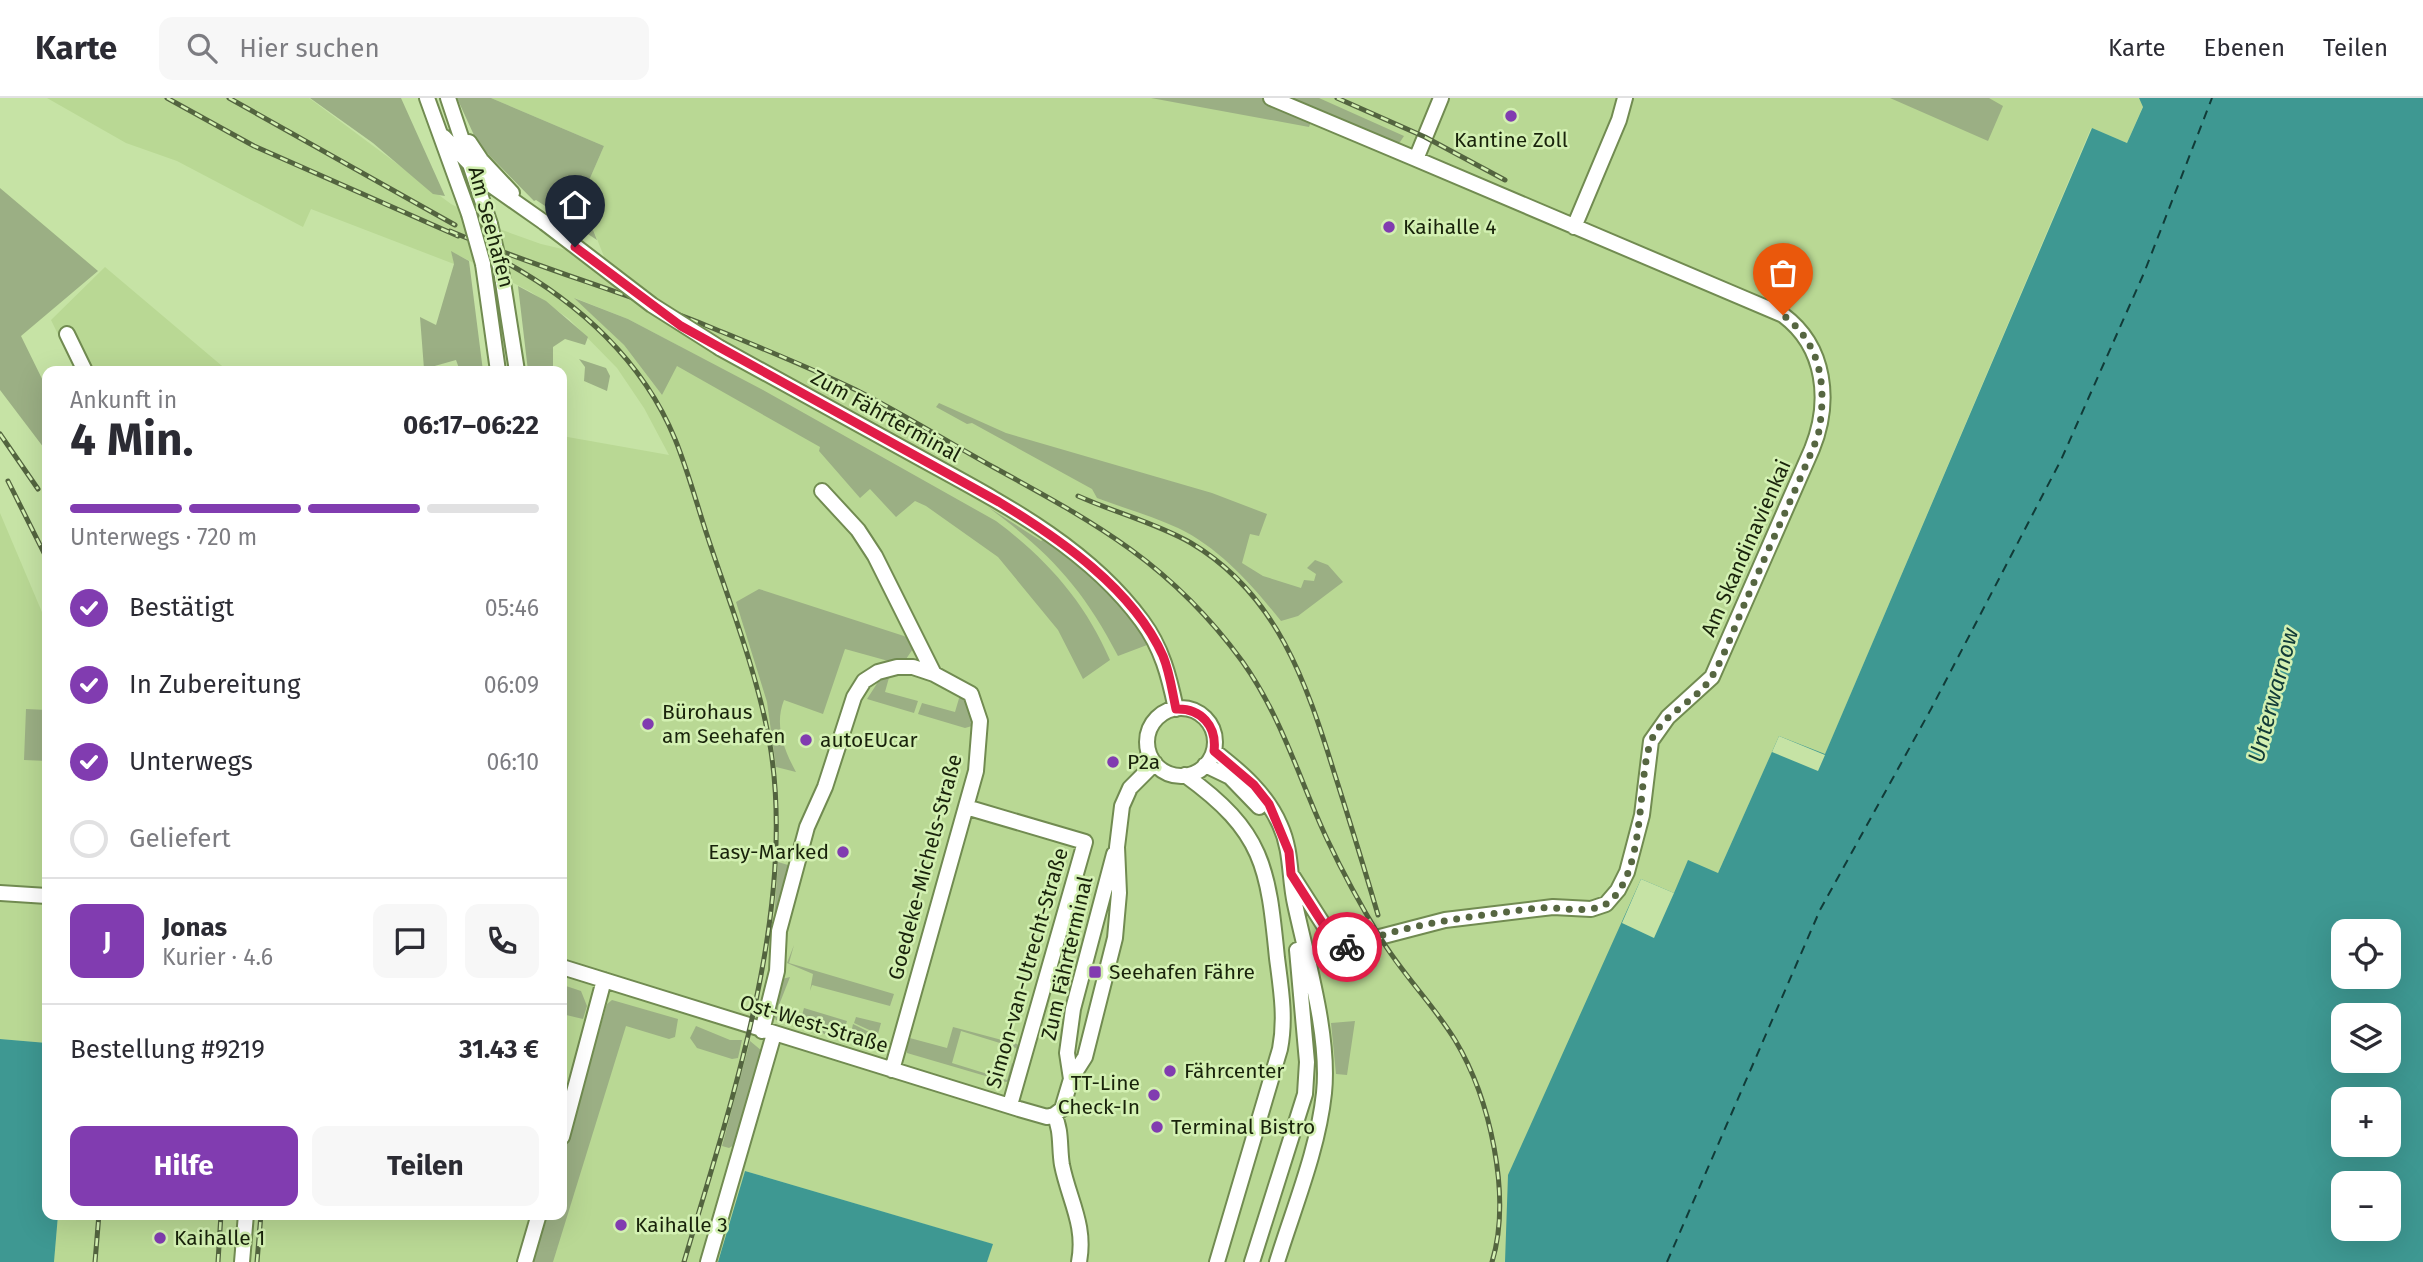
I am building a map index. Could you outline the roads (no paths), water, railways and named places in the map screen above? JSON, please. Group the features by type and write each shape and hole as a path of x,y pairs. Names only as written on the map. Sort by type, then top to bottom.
{"street":[{"name":"Am Seehafen","path":"427,98 444,137 469,214 482,264 497,366"},
{"name":"Am Seehafen","path":"448,98 490,224 502,275 516,366"},
{"name":"Am Skandinavienkai","path":"1271,98 1767,307 1797,326 1809,340 1816,355 1822,401 1818,436 1712,677 1668,717 1651,741 1642,814 1627,872 1618,890 1606,904 1591,909 1553,907 1445,920 1303,957"},
{"path":"1416,159 1441,98"},
{"path":"1573,227 1619,120 1625,98"},
{"name":"Zum Fährterminal","path":"458,124 481,160 522,204 652,306 720,348 999,502 1068,549 1122,598 1152,635 1168,670 1176,709"},
{"name":"Zum Fährterminal","path":"444,137 472,169 502,193 522,204"},
{"path":"67,334 83,366"},
{"path":"822,491 858,530 875,556 934,674"},
{"name":"Goedeke-Michels-Straße","path":"708,1262 768,1032 778,971 779,931 807,827 825,787 853,697 864,681 878,672 897,667 913,667 934,674 971,694 978,710 976,771 892,1070"},
{"path":"1185,775 1205,765 1214,751 1214,736 1208,722 1197,713 1176,709 1161,715 1151,726 1147,741 1155,763 1168,773 1185,775 1219,801 1244,828 1265,868 1272,900 1284,1016 1280,1049 1217,1262"},
{"path":"1214,751 1254,785 1269,804 1289,852 1303,957 1307,1062 1305,1094 1252,1262"},
{"name":"Zum Fährterminal","path":"1054,1115 1062,1109 1071,1079 1085,1057 1115,938 1119,893 1117,846 1120,813 1127,793 1155,763"},
{"path":"1205,765 1243,788 1265,815 1279,847 1326,1076 1320,1119 1277,1262"},
{"name":"Simon-van-Utrecht-Straße","path":"966,807 1085,842 1010,1105"},
{"name":"Zum Fährterminal","path":"1071,1079 1067,1054 1073,1009 1102,889 1117,846"},
{"path":"1291,874 1339,949"},
{"path":"0,893 42,896"},
{"name":"Ost-West-Straße","path":"567,969 1047,1117 1054,1115"},
{"path":"567,1118 604,980"},
{"path":"1054,1115 1059,1124 1062,1166 1080,1220 1082,1242 1079,1262"},
{"path":"242,1262 246,1220"},
{"path":"525,1262 537,1220"}],"water":[{"name":"Unterwarnow","path":"2139,98 2423,98 2423,1262 1505,1262 1508,1175 1641,879 1674,893 1688,860 1718,873 1779,736 1825,754 2092,128 2127,143 2143,107"},
{"path":"0,1039 42,1043 42,1220 58,1220 54,1262 0,1262"},
{"path":"745,1171 993,1244 987,1262 718,1262"}],"railway":[{"path":"167,98 254,146 458,236"},
{"path":"229,98 455,225"},
{"path":"1337,98 1425,137 1505,180"},
{"path":"450,231 678,314 856,390 1099,528 1160,572 1188,598 1215,627 1256,682 1279,726 1327,839 1359,901 1389,951 1446,1027 1467,1063 1487,1118 1498,1178 1500,1208 1498,1236 1492,1262"},
{"path":"507,263 559,296 606,337 627,360 662,411 684,463 742,637 769,739 776,803 775,868 768,936 739,1070 684,1262"},
{"path":"0,434 38,489"},
{"path":"8,481 42,549"},
{"path":"1078,496 1191,543 1221,564 1246,588 1267,614 1299,673 1312,705 1378,915"},
{"path":"95,1262 98,1220"},
{"path":"218,1262 221,1220"},
{"path":"257,1262 260,1220"}],"place":[{"name":"Kantine Zoll","path":"1511,116"},
{"name":"Kaihalle 4","path":"1389,227"},
{"name":"Bürohaus am Seehafen","path":"648,724"},
{"name":"autoEUcar","path":"806,740"},
{"name":"P2a","path":"1113,762"},
{"name":"Easy-Marked","path":"843,852"},
{"name":"Seehafen Fähre","path":"1095,972"},
{"name":"Fährcenter","path":"1170,1071"},
{"name":"TT-Line Check-In","path":"1154,1095"},
{"name":"Terminal Bistro","path":"1157,1127"},
{"name":"Kaihalle 3","path":"621,1225"},
{"name":"Kaihalle 1","path":"160,1238"}]}
